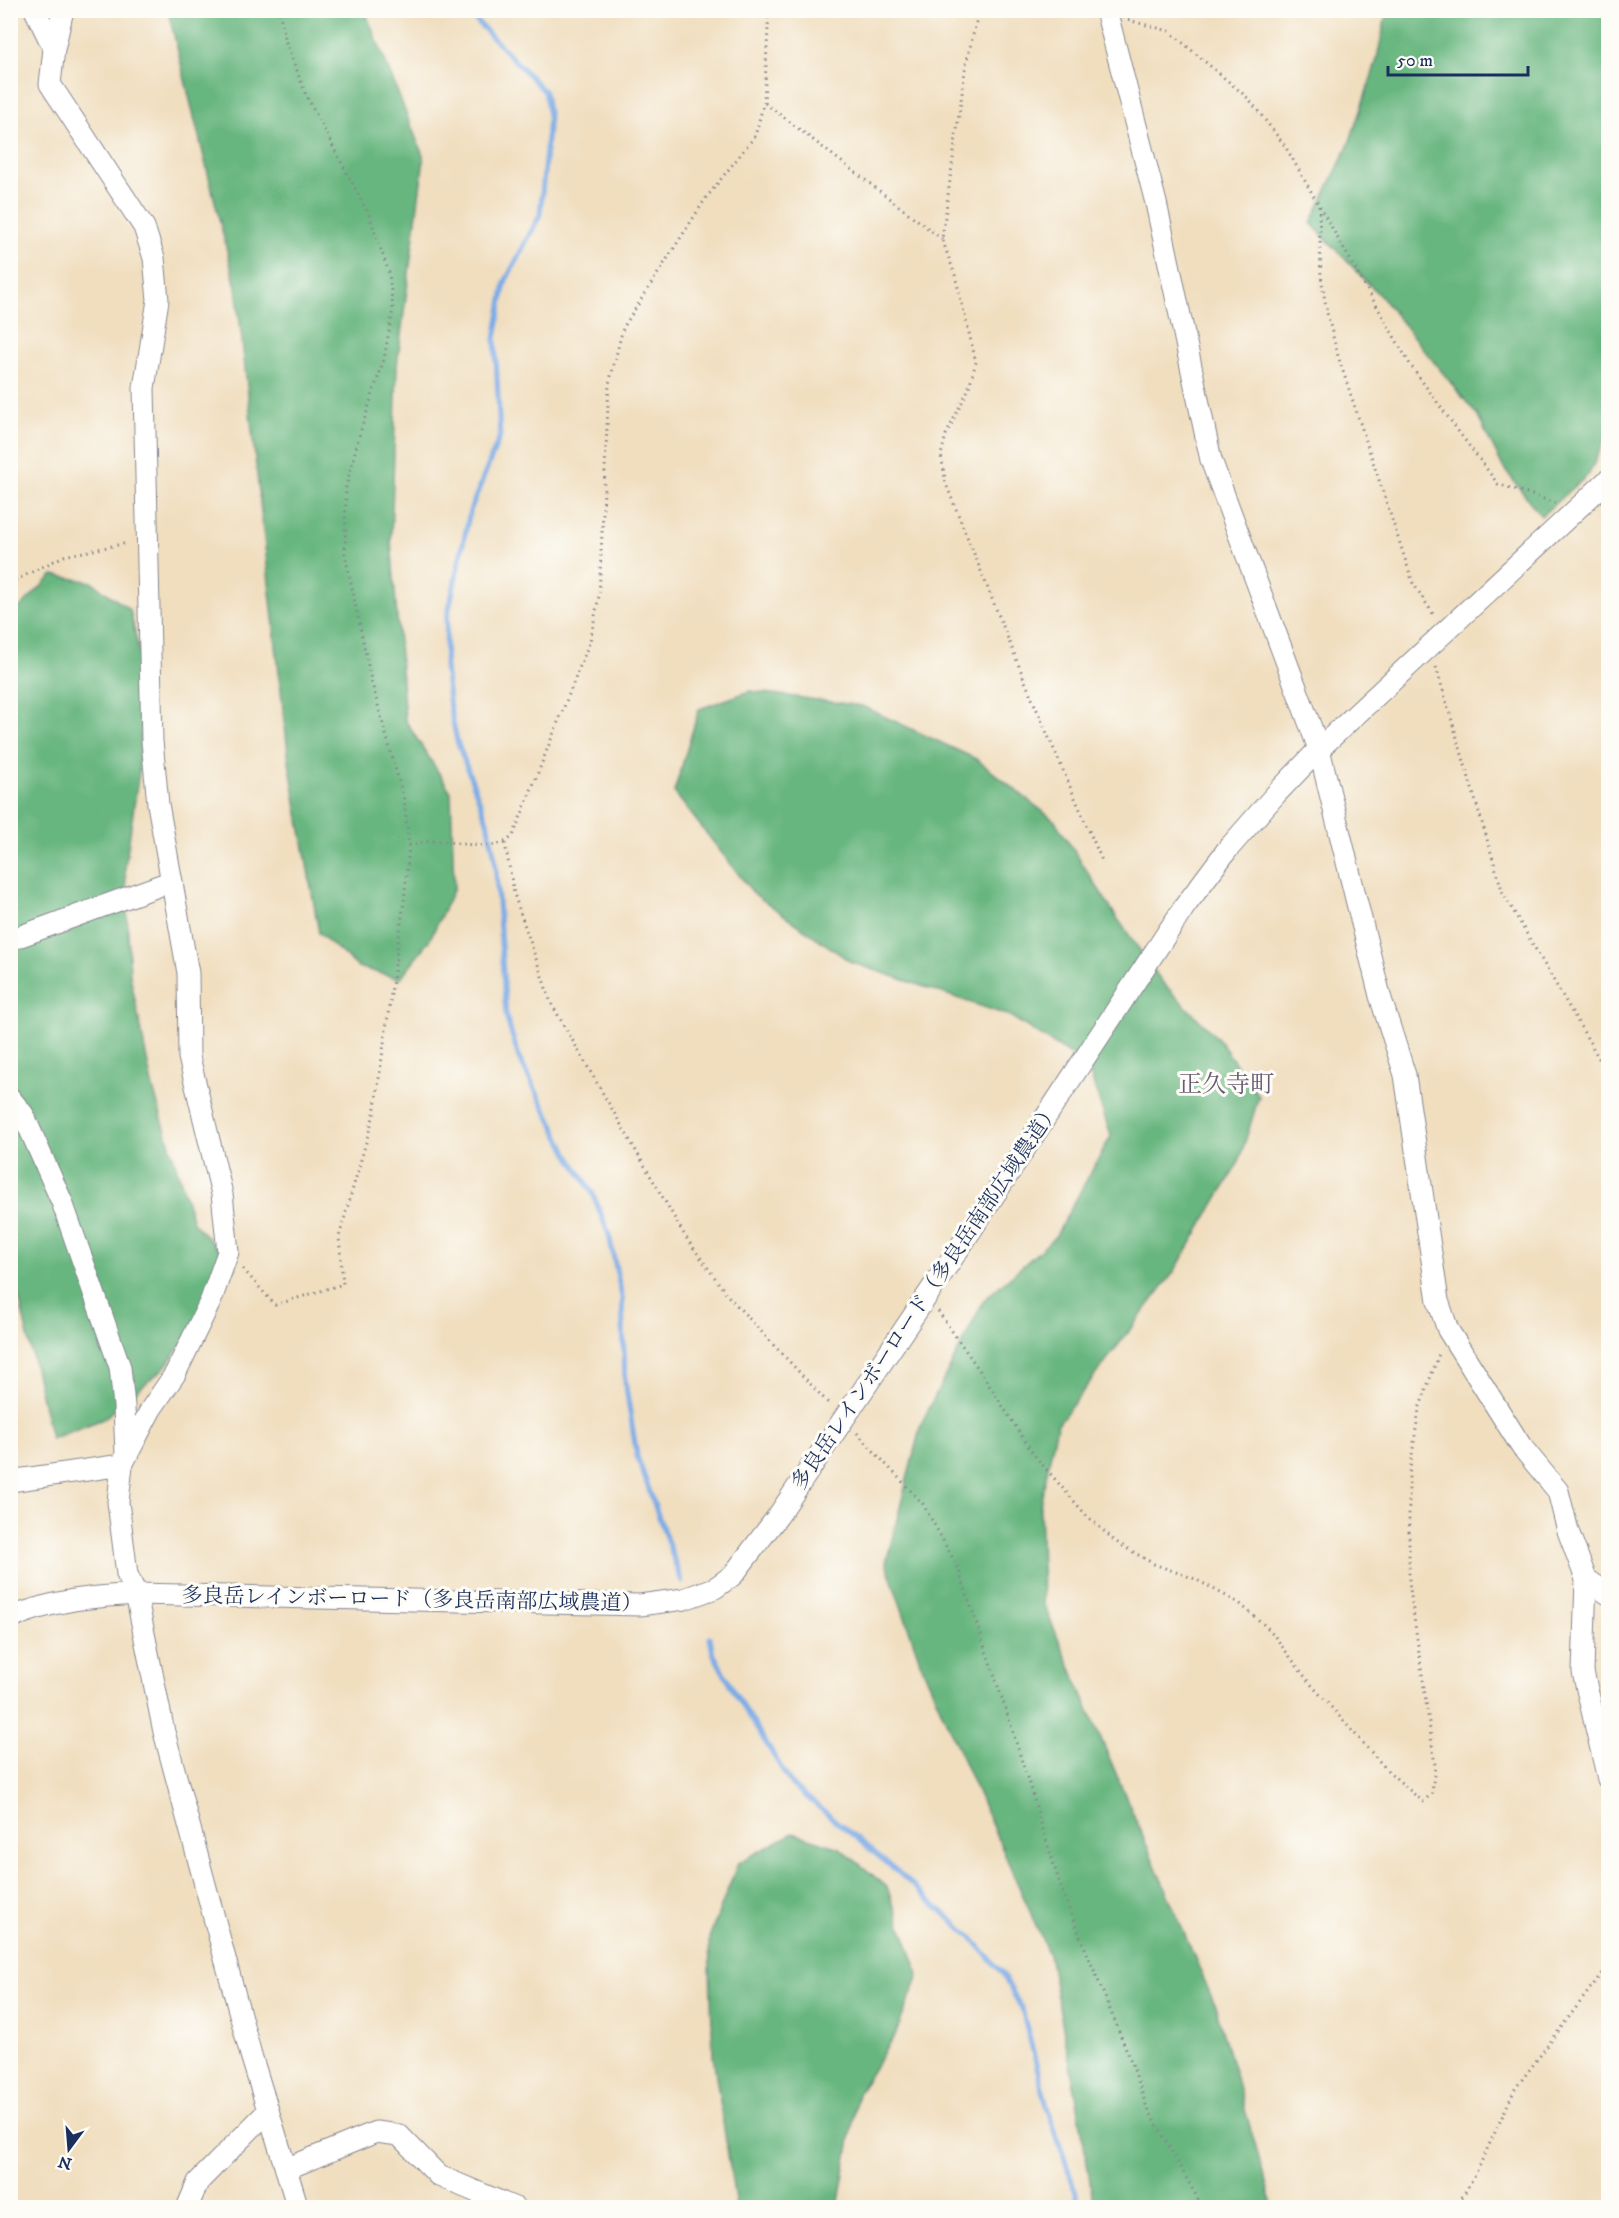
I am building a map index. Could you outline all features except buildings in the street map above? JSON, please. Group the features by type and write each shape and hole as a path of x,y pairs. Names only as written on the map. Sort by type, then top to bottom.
{"street":[{"path":"35,10 54,49"},
{"path":"63,10 54,49 50,84 144,228 154,258 158,300 144,388 152,741 158,804 188,973 189,1057 222,1194 228,1252 211,1300 175,1374 151,1409 124,1460"},
{"path":"1107,13 1156,203 1211,460 1319,749 1380,996 1405,1075 1438,1301 1448,1330 1521,1446 1558,1491 1586,1579 1583,1672 1608,1779"},
{"name":"多良岳レインボーロード（多良岳南部広域農道）","path":"10,1618 38,1607 84,1597 136,1594 640,1605 684,1599 715,1588 733,1575 778,1516 1185,906 1227,850 1319,749 1608,480"},
{"path":"10,940 172,881"},
{"path":"10,1098 23,1114 62,1202 120,1367 124,1406 124,1460 118,1502 127,1574 136,1594 164,1732 268,2111 298,2208"},
{"path":"10,1481 124,1460"},
{"path":"1586,1579 1608,1594"},
{"path":"187,2208 198,2182 268,2111"},
{"path":"286,2169 376,2132 399,2135 440,2176 515,2208"}],"path":[{"path":"228,1252 274,1305 343,1284 339,1237 374,1114 404,902 409,845 404,800 371,680 345,554 346,487 359,436 384,359 393,309 389,273 369,215 306,95 286,42 279,10"},
{"path":"409,845 432,841 488,846 504,843 513,836 590,641 599,596 609,384 623,328 706,198 755,136 764,102 769,10"},
{"path":"979,10 966,64 942,239 955,275 976,362 969,390 946,435 942,456 946,484 1031,696 1104,863"},
{"path":"1107,13 1169,31 1249,99 1285,146 1412,366 1498,483 1575,510"},
{"path":"764,102 942,239"},
{"path":"1319,204 1321,276 1338,356 1413,583 1438,640 1503,894 1608,1074"},
{"path":"10,583 64,556 146,539"},
{"path":"504,843 513,894 551,1003 679,1226 728,1296 923,1503 958,1568 1007,1713 1063,1894 1131,2061 1146,2105 1203,2208"},
{"path":"927,1295 982,1374 1034,1455 1086,1515 1116,1542 1154,1564 1195,1579 1239,1603 1270,1630 1308,1681 1388,1772 1423,1802 1432,1793 1435,1765 1409,1582 1409,1475 1419,1409 1448,1330"},
{"path":"1456,2208 1477,2171 1515,2089 1608,1965"},
{"path":"10,2185 12,2208"}],"green space":[{"path":"168,11 365,11 424,158 397,366 391,540 405,720 451,792 454,888 430,939 400,979 358,967 319,933 289,762 236,287"},
{"path":"1387,11 1608,11 1608,432 1589,474 1541,516 1503,467 1477,415 1382,298 1311,223 1349,144 1376,63"},
{"path":"53,575 92,582 130,610 143,669 139,772 125,868 130,975 152,1085 193,1222 235,1267 217,1298 164,1368 103,1419 51,1439 10,1249 10,624 13,614"},
{"path":"750,691 862,706 976,759 1055,821 1117,918 1163,983 1218,1039 1259,1096 1239,1162 1174,1272 1057,1425 1040,1505 1043,1603 1215,2005 1273,2207 1094,2207 1077,2100 1049,1955 921,1664 886,1563 921,1424 984,1300 1055,1237 1111,1136 1087,1065 1010,1016 851,962 754,894 674,792 699,709"},
{"path":"793,1833 840,1848 887,1887 919,1975 896,2033 858,2093 838,2207 736,2207 713,2056 709,1938 738,1863"}],"waterway":[{"path":"466,10 545,92 549,117 540,215 505,282 495,339 500,436 470,511 447,618 445,667 450,708 457,741 487,821 495,858 506,1016 519,1058 567,1152 593,1194 609,1235 622,1297 625,1381 637,1456 682,1582"},
{"path":"710,1638 713,1653 733,1690 792,1785 898,1872 973,1939 1002,1973 1022,2009 1048,2110 1081,2208"}],"district":[{"name":"正久寺町","path":"1226,1084"}]}
